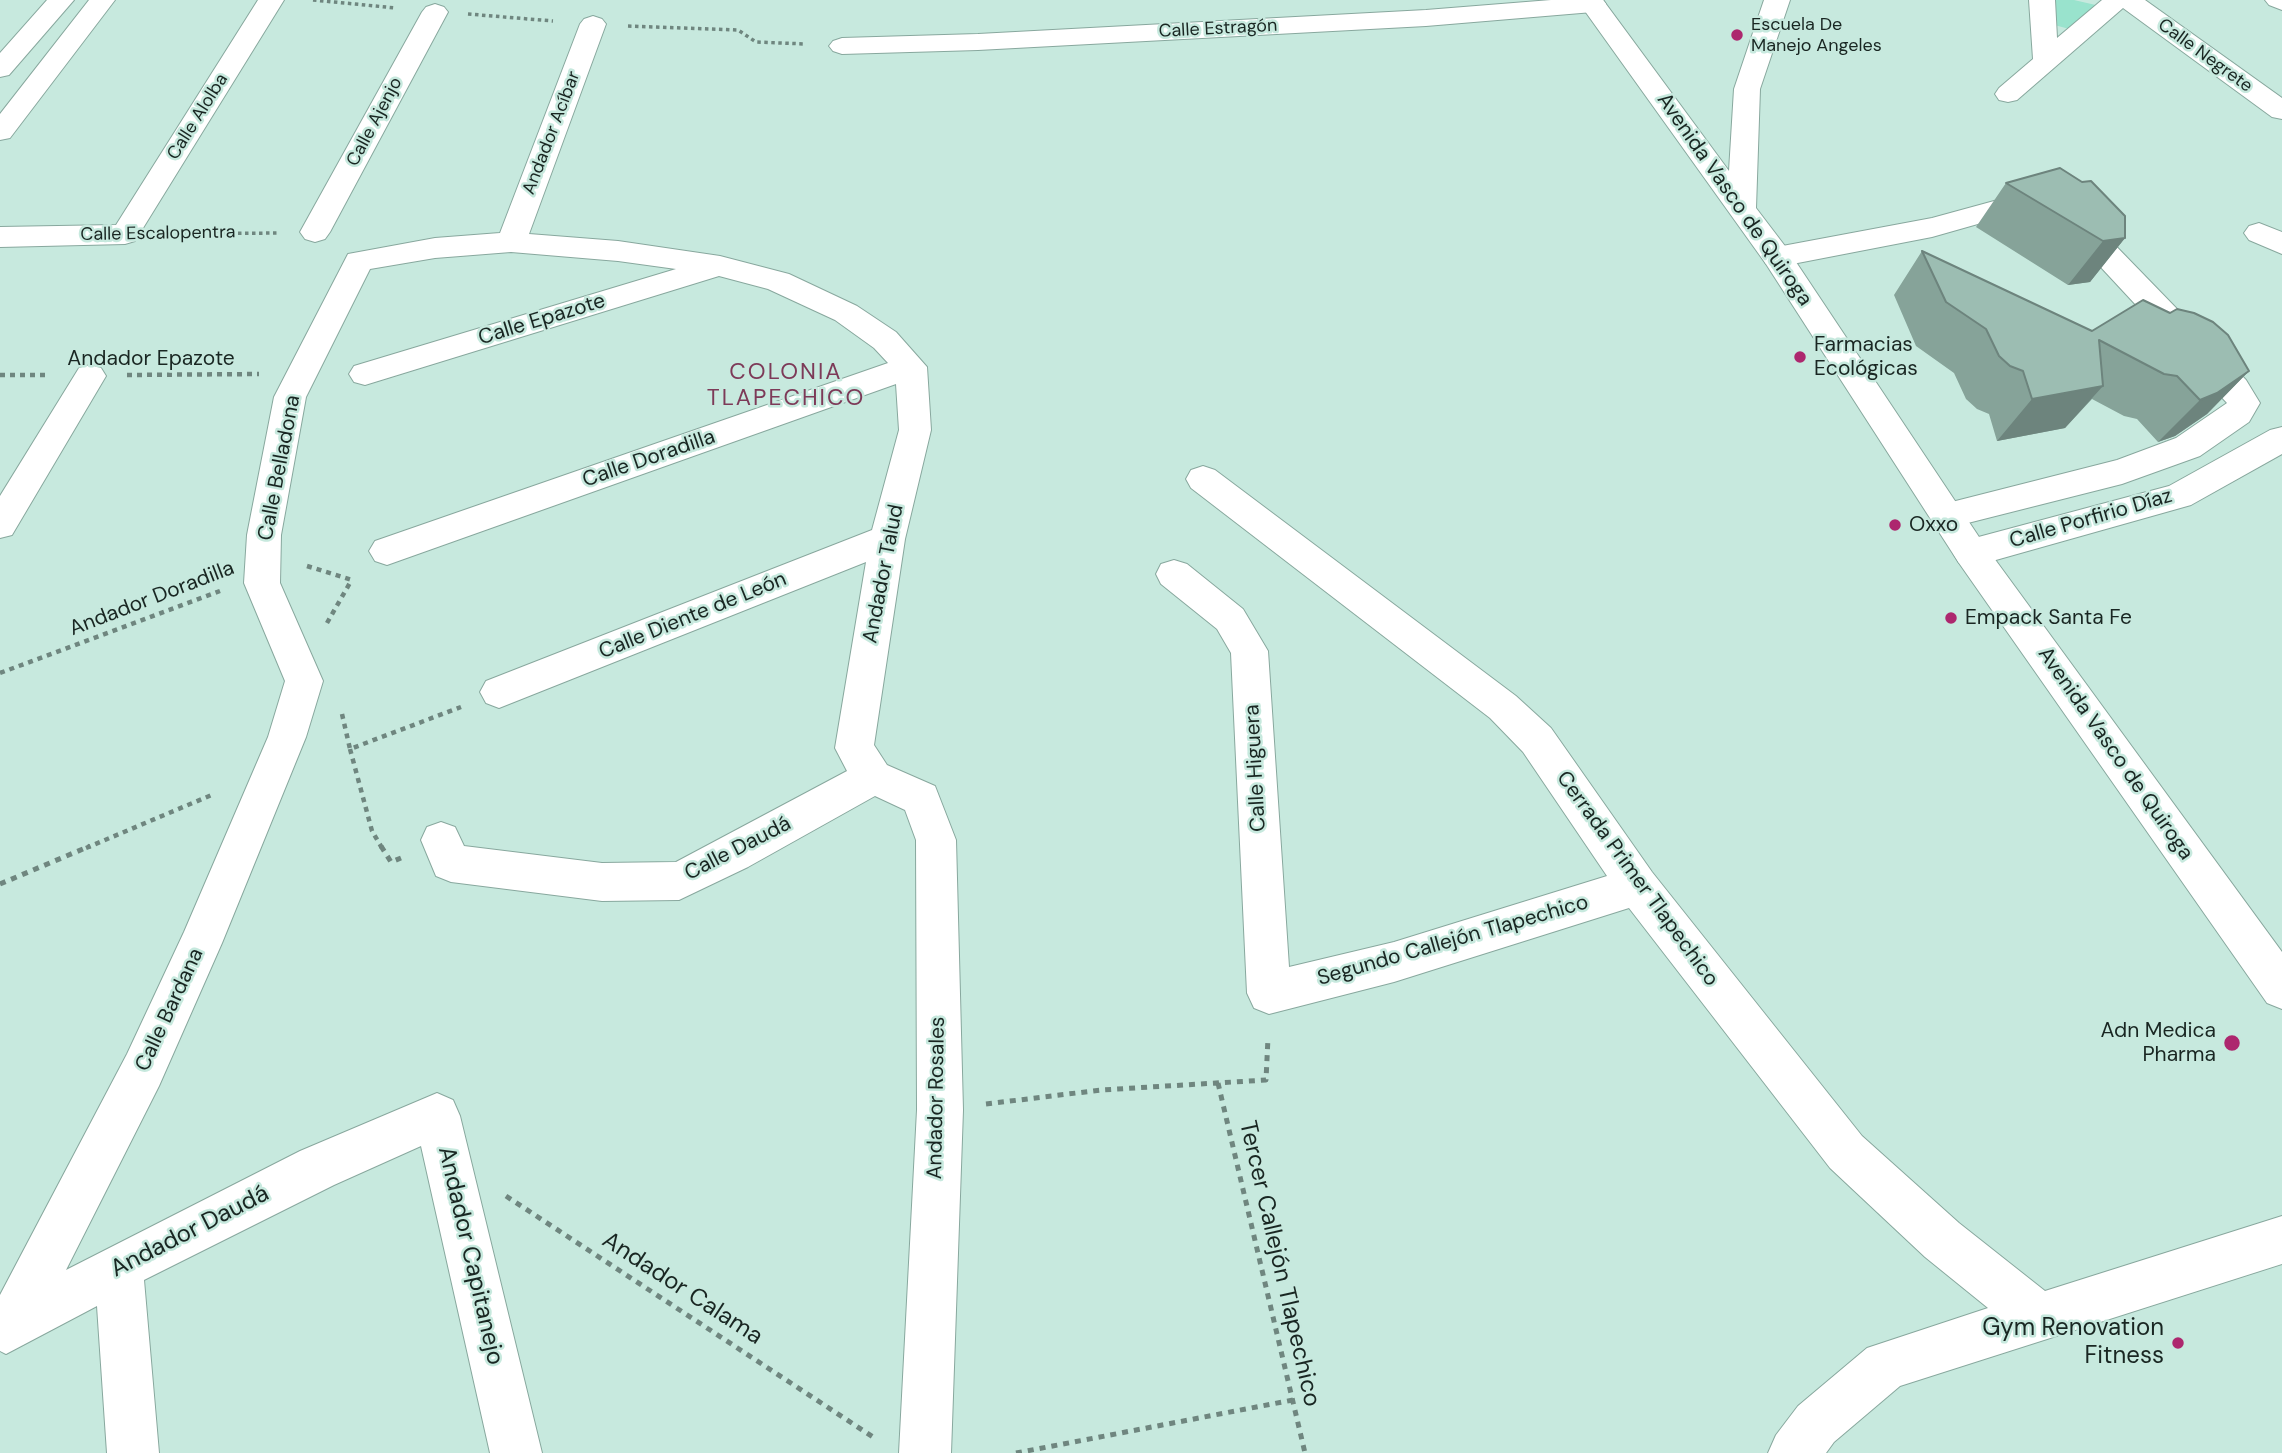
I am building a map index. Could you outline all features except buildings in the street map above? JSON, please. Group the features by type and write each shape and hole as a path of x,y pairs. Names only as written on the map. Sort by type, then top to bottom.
{"street":[{"path":"0,69 61,0"},
{"path":"0,132 102,0"},
{"name":"Calle Alolba","path":"125,234 271,0"},
{"path":"1742,208 1747,89 1777,0"},
{"path":"2042,0 2046,60"},
{"path":"2008,94 2117,0"},
{"name":"Calle Negrete","path":"2129,0 2282,111"},
{"name":"Avenida Vasco de Quiroga","path":"1592,2 1777,257 1971,553 2282,988"},
{"name":"Calle Estragón","path":"842,46 978,42 1426,18 1592,2"},
{"name":"Calle Ajenjo","path":"316,232 435,12"},
{"name":"Andador Acíbar","path":"511,242 593,24"},
{"path":"1777,257 1932,227 2027,201 2050,203 2067,213 2235,388 2244,403 2237,414 2188,447 2122,471 1948,515"},
{"name":"Calle Escalopentra","path":"0,237 125,234"},
{"path":"511,242 618,251 720,266 778,281 846,313 885,340 911,367"},
{"name":"Calle Belladona","path":"301,675 262,583 264,535 290,397 359,261 435,248 511,242"},
{"name":"Calle Epazote","path":"365,374 720,266"},
{"name":"Andador Talud","path":"873,777 854,748 887,539 915,430 911,367"},
{"name":"Calle Doradilla","path":"387,551 911,367"},
{"path":"0,525 90,376"},
{"name":"Calle Porfirio Díaz","path":"1971,553 2179,495 2282,439"},
{"name":"Cerrada Primer Tlapechico","path":"1203,479 1503,707 1537,740 1637,886 1846,1152 1942,1240 2038,1316"},
{"name":"Calle Diente de León","path":"499,692 887,539"},
{"name":"Calle Higuera","path":"1174,574 1230,619 1249,651 1269,993"},
{"name":"Calle Bardana","path":"5,1329 143,1070 184,981 287,737 301,675"},
{"name":"Calle Daudá","path":"441,840 451,863 602,882 679,881 734,854 873,777"},
{"name":"Andador Rosales","path":"873,777 921,798 936,840 940,1110 905,1449"},
{"name":"Segundo Callejón Tlapechico","path":"1269,993 1394,962 1637,886"},
{"name":"Andador Capitanejo","path":"383,1137 437,1116 516,1453"},
{"name":"Andador Daudá","path":"5,1329 119,1267 383,1137"},
{"path":"1794,1453 1816,1424 1885,1366 2282,1240"},
{"path":"119,1267 133,1453"}],"path":[{"name":"Calle Escalopentra","path":"125,234 316,232"},
{"name":"Andador Epazote","path":"0,375 302,373"},
{"path":"301,675 351,581 387,551"},
{"name":"Andador Doradilla","path":"0,673 297,563 351,581"},
{"path":"331,616 331,628"},
{"path":"350,749 499,692"},
{"path":"342,712 372,831 391,862 441,840"},
{"path":"0,884 213,796 220,785"},
{"path":"940,1110 1101,1090 1266,1080"},
{"name":"Tercer Callejón Tlapechico","path":"1218,1083 1305,1453"},
{"name":"Andador Calama","path":"446,1156 905,1449"},
{"path":"1016,1453 1293,1400"}],"green space":[{"path":"2046,0 2074,0 2100,6 2073,30 2047,23"}],"place":[{"name":"Escuela De Manejo Angeles","path":"1737,35"},
{"name":"Farmacias Ecológicas","path":"1800,357"},
{"name":"Oxxo","path":"1895,525"},
{"name":"Empack Santa Fe","path":"1951,618"},
{"name":"Adn Medica Pharma","path":"2232,1043"},
{"name":"Gym Renovation Fitness","path":"2178,1343"}],"district":[{"name":"COLONIA TLAPECHICO","path":"786,386"}]}
